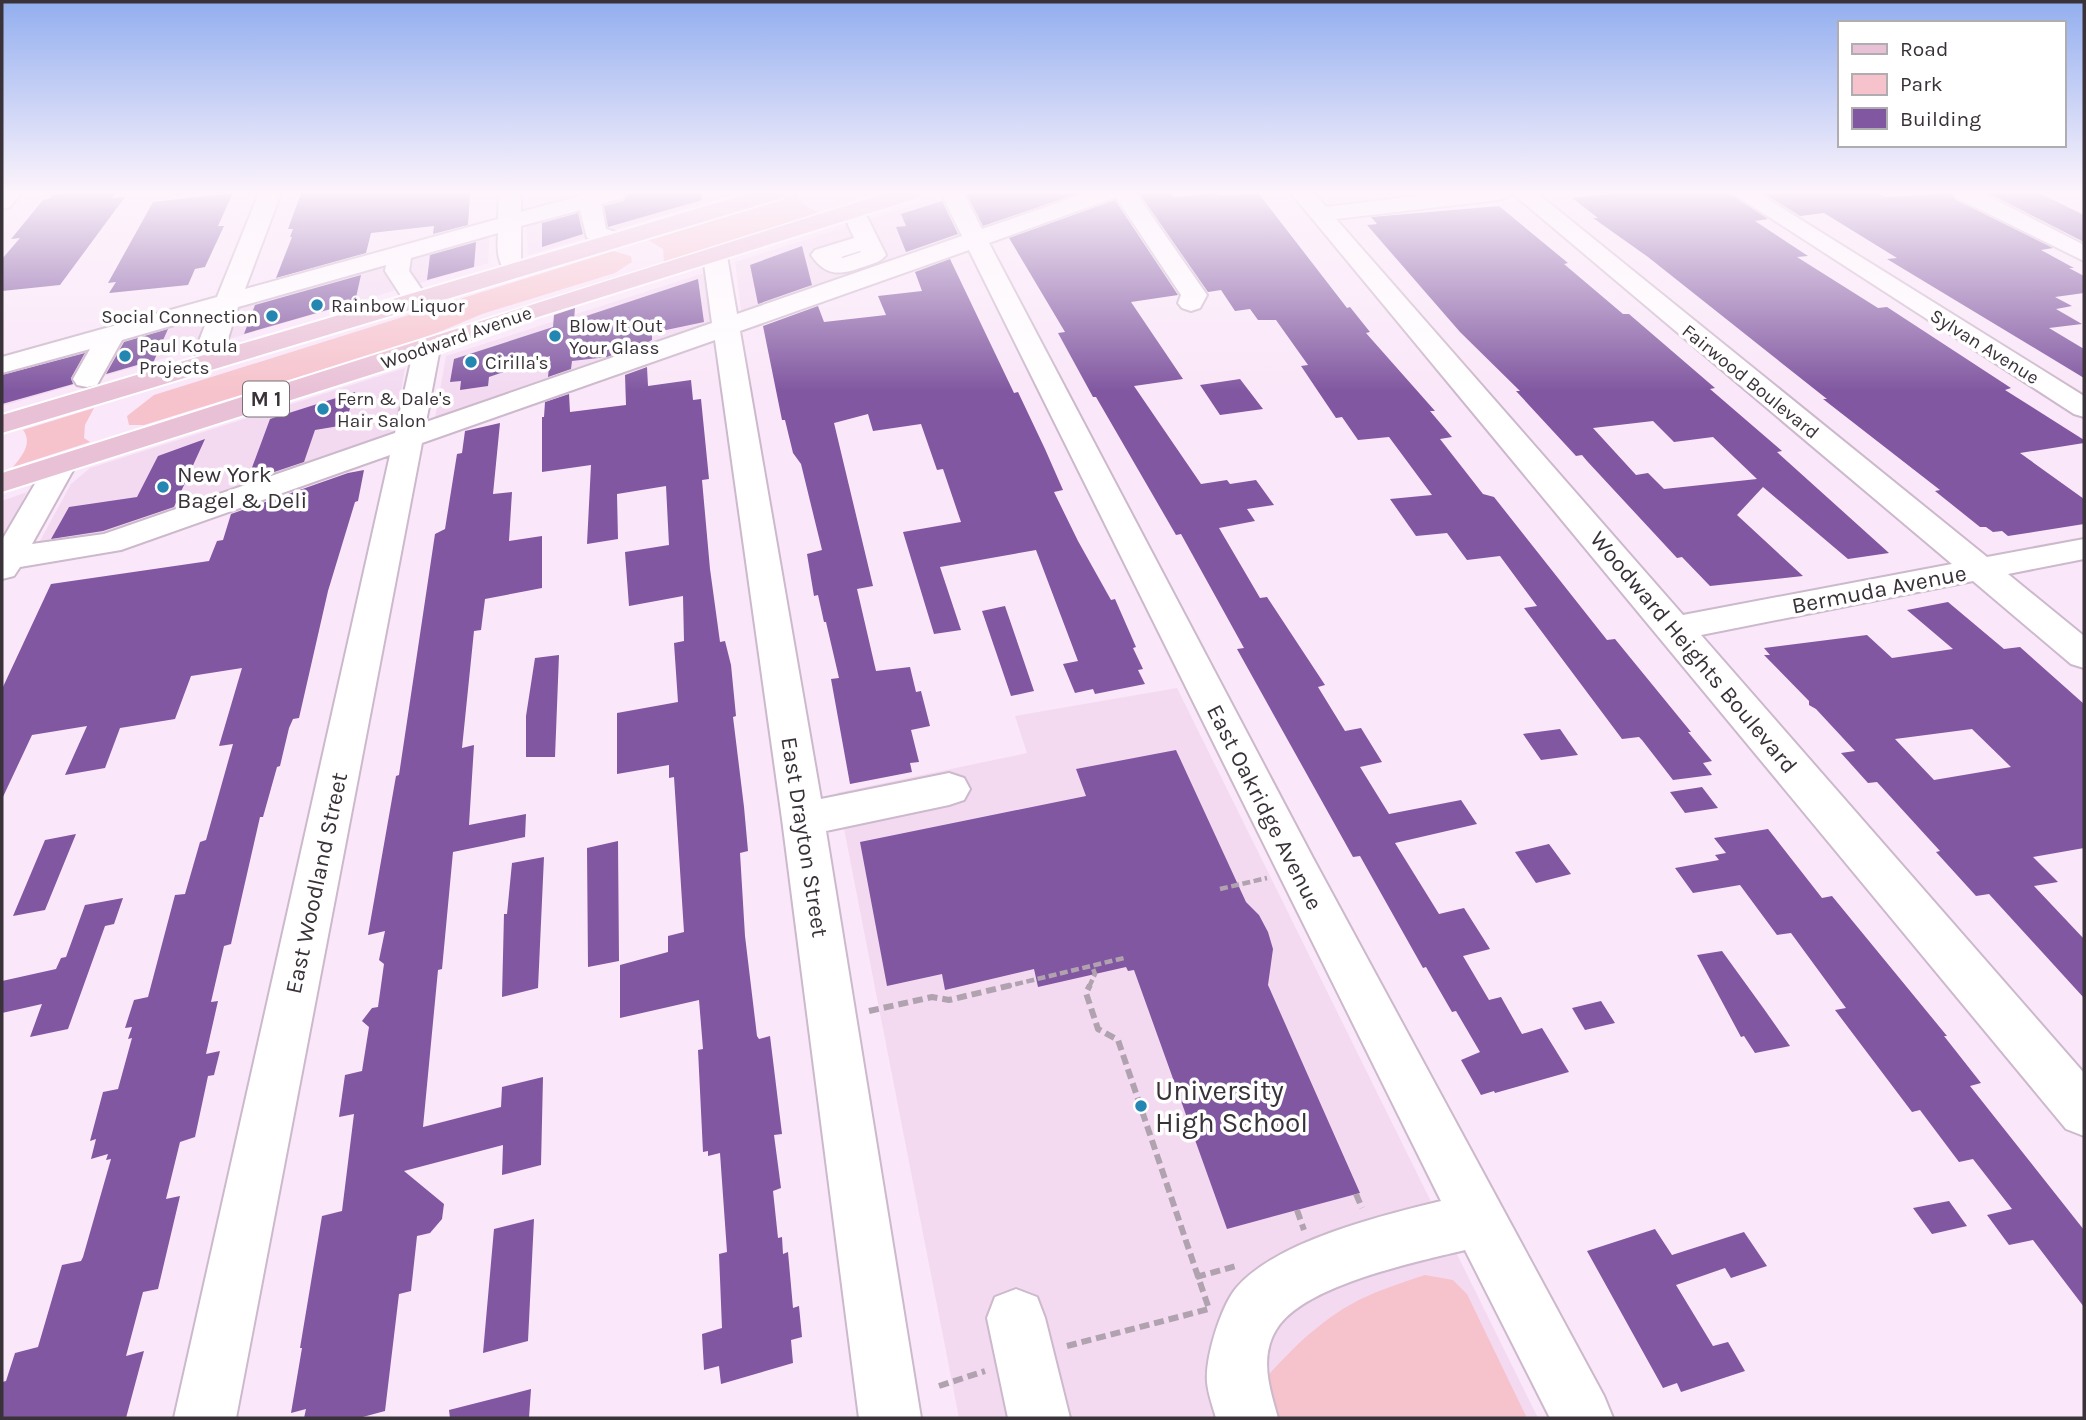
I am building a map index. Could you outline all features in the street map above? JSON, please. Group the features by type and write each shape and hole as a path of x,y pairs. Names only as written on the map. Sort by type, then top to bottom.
{"main road":[{"name":"Woodward Avenue","path":"2,424 552,259"},
{"path":"647,275 652,266 649,259"},
{"name":"Woodward Avenue","path":"2,483 647,275 703,259"},
{"path":"127,386 105,406 100,421 107,430 140,440"},
{"path":"2,444 6,453 2,464"}],"street":[{"path":"209,361 212,341 244,259"},
{"path":"2,365 378,259"},
{"path":"399,259 397,271 416,300"},
{"path":"510,259 516,270"},
{"name":"East Drayton Street","path":"715,259 803,819 890,1418"},
{"path":"4,563 109,543 408,439 518,387 726,329 921,259"},
{"name":"East Oakridge Avenue","path":"985,259 1582,1418"},
{"path":"1170,259 1194,295 1191,303"},
{"name":"Woodward Heights Boulevard","path":"1359,259 2084,1111"},
{"name":"Fairwood Boulevard","path":"1604,259 2084,655"},
{"name":"Sylvan Avenue","path":"1848,259 2084,408"},
{"path":"87,379 111,335"},
{"name":"East Woodland Street","path":"205,1418 427,348"},
{"path":"4,563 61,465"},
{"name":"Bermuda Avenue","path":"1673,629 2084,549"},
{"path":"803,819 949,789"},
{"path":"1247,1418 1237,1381 1240,1349 1256,1308 1283,1284 1320,1267 1378,1247 1479,1219"},
{"path":"1021,1338 1039,1418"}],"path":[{"path":"1220,888 1298,871"},
{"path":"863,1013 932,997 948,1000 1124,958"},
{"path":"939,1386 1021,1338 1209,1309 1118,1040 1098,1029 1086,993 1095,974 1092,966"}],"shaded area":[{"path":"382,259 488,259 488,263 2,406 2,366"},
{"path":"744,259 912,259 742,318 735,262"},
{"path":"704,273 714,331 433,429 446,356"},
{"path":"405,368 393,441 172,520 34,552 71,484 90,468"},
{"path":"27,492 2,539 2,501"},
{"name":"University High School","path":"1177,688 1538,1418 959,1418 837,793 1027,753 1015,716"}],"green space":[{"path":"587,259 632,259 632,262 615,273 482,314 425,338 144,425 129,425 127,416 154,395"},
{"path":"94,408 85,425 84,438 90,442 13,467 27,445 23,430"},
{"path":"1425,1275 1453,1280 1467,1294 1527,1418 1218,1418 1246,1397 1305,1338 1331,1317 1369,1295"}],"building":[{"path":"2,259 79,259 60,285 2,291"},
{"path":"121,259 209,259 205,267 195,269 188,285 109,293 116,282 108,283"},
{"path":"283,259 343,259 276,278"},
{"path":"429,259 475,259 474,267 427,280"},
{"path":"766,259 805,259 812,285 758,304 750,265"},
{"path":"950,259 1014,393 1018,392 1045,449 1063,490 1054,492 1111,600 1115,599 1136,647 1133,648 1143,669 1138,670 1145,684 1095,694 1093,689 1075,693 1063,664 1078,661 1036,550 940,567 961,630 934,634 903,532 961,522 943,469 937,470 921,424 873,431 868,414 834,423 873,586 857,589 876,671 910,667 916,692 921,691 930,726 911,730 919,762 910,763 912,772 850,784 831,679 839,678 818,595 814,596 807,554 822,550 801,464 793,453 785,420 782,420 763,326 818,306 824,322 886,315 878,296 922,291 915,272"},
{"path":"1022,259 1154,259 1178,295 1131,302 1183,379 1134,386 1201,484 1227,480 1230,484 1256,480 1274,505 1247,509 1255,521 1219,528 1260,598 1267,597 1325,685 1318,687 1345,731 1361,728 1382,762 1360,767 1389,814 1461,800 1477,824 1395,843 1439,914 1464,908 1490,949 1463,956 1489,1000 1501,997 1522,1034 1542,1028 1569,1072 1481,1095 1461,1060 1480,1052 1456,1011 1452,1012 1426,967 1423,968 1360,856 1353,857 1237,649 1244,648 1181,534 1176,535 1058,333 1065,332"},
{"path":"1185,259 1309,259 1347,308 1350,307 1370,332 1366,333 1435,411 1430,411 1452,437 1440,439 1483,494 1494,497 1607,640 1615,639 1691,732 1688,732 1712,761 1703,763 1712,775 1673,780 1639,737 1622,739 1524,608 1537,606 1500,556 1467,560 1447,533 1416,536 1390,499 1432,495 1389,437 1358,440 1342,417 1336,418 1301,366 1308,365 1276,320 1258,320 1250,309 1235,311 1221,290 1208,292"},
{"path":"1397,259 1563,259 1568,263 1564,264 1623,314 1629,314 1715,388 1710,389 1782,451 1777,452 1889,553 1848,559 1763,487 1737,515 1803,576 1710,586 1682,557 1677,558 1582,455 1576,456 1516,391 1520,391 1460,332","holes":["1653,421 1674,442 1713,437 1757,479 1664,489 1648,473 1636,475 1593,428"]},
{"path":"1651,259 1801,259 1878,308 1887,307 2011,388 2005,390 2084,440 2084,443 2020,453 2084,499 2084,524 2008,536 2002,531 1993,532 1986,527 1980,527 1935,491 1940,490 1823,399 1827,399"},
{"path":"1887,259 2058,259 2074,268 2069,268 2084,276 2084,293 2055,297 2072,306 2056,309 2082,324 2049,328 2084,349 2084,378"},
{"path":"361,275 355,302 244,334 255,305"},
{"path":"698,279 704,322 652,333 652,340 607,357 572,361 571,369 548,377 550,356 489,377 488,386 460,390 461,381 450,382 454,359 553,327 554,315 575,308 574,320"},
{"name":"Paul Kotula Projects","path":"168,329 153,363 151,361 106,374 124,342"},
{"path":"85,353 71,378 73,384 2,404 2,375"},
{"path":"647,367 648,386 691,380 693,400 701,399 709,479 702,480 710,569 720,642 725,641 731,665 736,716 733,717 748,851 740,853 745,936 757,1036 759,1039 770,1036 782,1134 774,1135 781,1188 773,1191 778,1238 782,1237 783,1254 788,1252 793,1308 799,1306 802,1337 791,1340 793,1363 721,1384 719,1366 704,1370 702,1334 722,1328 719,1254 727,1252 720,1153 708,1156 708,1151 703,1152 698,1050 703,1049 699,1000 620,1018 620,965 668,952 668,936 684,932 674,777 669,778 669,765 617,774 617,713 678,702 674,643 684,641 683,596 629,606 625,552 669,545 666,486 617,494 618,539 587,544 591,465 542,472 542,417 545,402 569,394 570,412 626,405 625,375"},
{"path":"1240,379 1263,409 1220,415 1200,385"},
{"path":"355,392 345,425 315,430 304,462 247,481 270,419"},
{"path":"500,423 493,494 512,492 509,541 542,536 542,588 485,599 481,630 474,631 462,748 474,745 469,825 526,814 525,837 453,852 442,969 438,970 423,1127 501,1107 502,1087 543,1077 541,1165 502,1175 503,1145 404,1171 444,1204 442,1219 430,1233 417,1236 411,1291 399,1294 385,1411 359,1418 304,1418 306,1409 291,1413 300,1348 322,1216 342,1211 354,1114 339,1117 345,1075 362,1071 369,1027 362,1021 372,1008 378,1007 384,964 379,960 385,931 368,935 396,776 399,775 435,534 445,529 457,454 462,453 465,431"},
{"path":"205,439 174,507 103,531 51,539 69,507 137,497 158,456"},
{"path":"364,470 358,501 355,502 328,591 299,718 293,719 289,728 280,766 277,767 263,817 260,817 231,944 224,946 211,1002 218,1001 206,1054 220,1051 214,1075 208,1076 195,1137 180,1142 166,1199 180,1196 158,1289 143,1292 126,1356 144,1351 126,1418 2,1418 2,1382 6,1381 15,1353 38,1347 62,1265 81,1261 83,1257 111,1159 106,1160 108,1154 91,1159 96,1139 90,1141 103,1092 118,1089 132,1038 128,1039 132,1027 125,1028 134,1000 148,997 175,895 185,894 200,842 206,840 233,744 219,746 242,668 191,676 175,719 120,728 105,768 65,775 87,726 32,735 2,799 2,689 51,584 209,561 217,541 223,540 231,514 348,473"},
{"path":"1948,602 2004,649 2020,647 2084,704 2084,848 2033,857 2058,882 2034,886 2084,939 2084,998 1989,894 1976,896 1936,852 1940,851 1877,782 1868,783 1841,753 1855,751 1764,655 1770,655 1764,648 1867,635 1892,658 1953,649 1907,610","holes":["1972,729 2011,767 1934,780 1895,739"]},
{"path":"1005,606 1034,691 1011,696 982,611"},
{"path":"559,655 555,757 526,757 526,716 535,658"},
{"path":"1560,729 1578,755 1541,760 1523,734"},
{"path":"1176,750 1246,902 1259,915 1268,932 1273,949 1268,985 1360,1193 1227,1229 1134,970 1128,971 1126,967 1038,987 1034,969 945,990 942,974 887,986 860,842 1086,796 1076,769"},
{"path":"1702,787 1718,808 1685,813 1670,792"},
{"path":"1768,829 1822,898 1832,896 1947,1036 1944,1036 1981,1083 1970,1086 2084,1230 2084,1307 2033,1240 2009,1245 1987,1215 2012,1209 1973,1159 1959,1162 1920,1110 1912,1112 1835,1010 1846,1008 1791,933 1777,935 1740,885 1693,893 1675,868 1719,860 1715,855 1726,853 1714,838"},
{"path":"76,834 45,910 13,916 45,840"},
{"path":"618,841 619,961 588,967 587,848"},
{"path":"1549,844 1571,874 1536,883 1515,852"},
{"path":"544,857 538,988 502,997 504,914 507,914 512,863"},
{"path":"123,898 114,924 105,926 68,1029 30,1037 42,1004 2,1013 2,981 56,969 61,958 66,957 85,905"},
{"path":"1722,951 1790,1046 1755,1053 1744,1036 1741,1037 1697,955"},
{"path":"1601,1001 1615,1023 1585,1030 1572,1008"},
{"path":"1949,1201 1967,1226 1932,1234 1913,1208"},
{"path":"534,1219 528,1341 483,1353 494,1229"},
{"path":"1655,1229 1672,1255 1744,1232 1767,1266 1731,1278 1725,1268 1676,1285 1713,1346 1728,1342 1745,1371 1681,1392 1677,1383 1663,1388 1587,1251"},
{"path":"531,1389 529,1418 450,1418 449,1410"}],"place":[{"name":"Rainbow Liquor","path":"317,305"},
{"name":"Social Connection","path":"272,316"},
{"name":"Blow It Out Your Glass","path":"555,336"},
{"name":"Paul Kotula Projects","path":"125,356"},
{"name":"Cirilla's","path":"471,362"},
{"name":"Fern & Dale's Hair Salon","path":"323,409"},
{"name":"New York Bagel & Deli","path":"163,487"},
{"name":"University High School","path":"1141,1106"}]}
